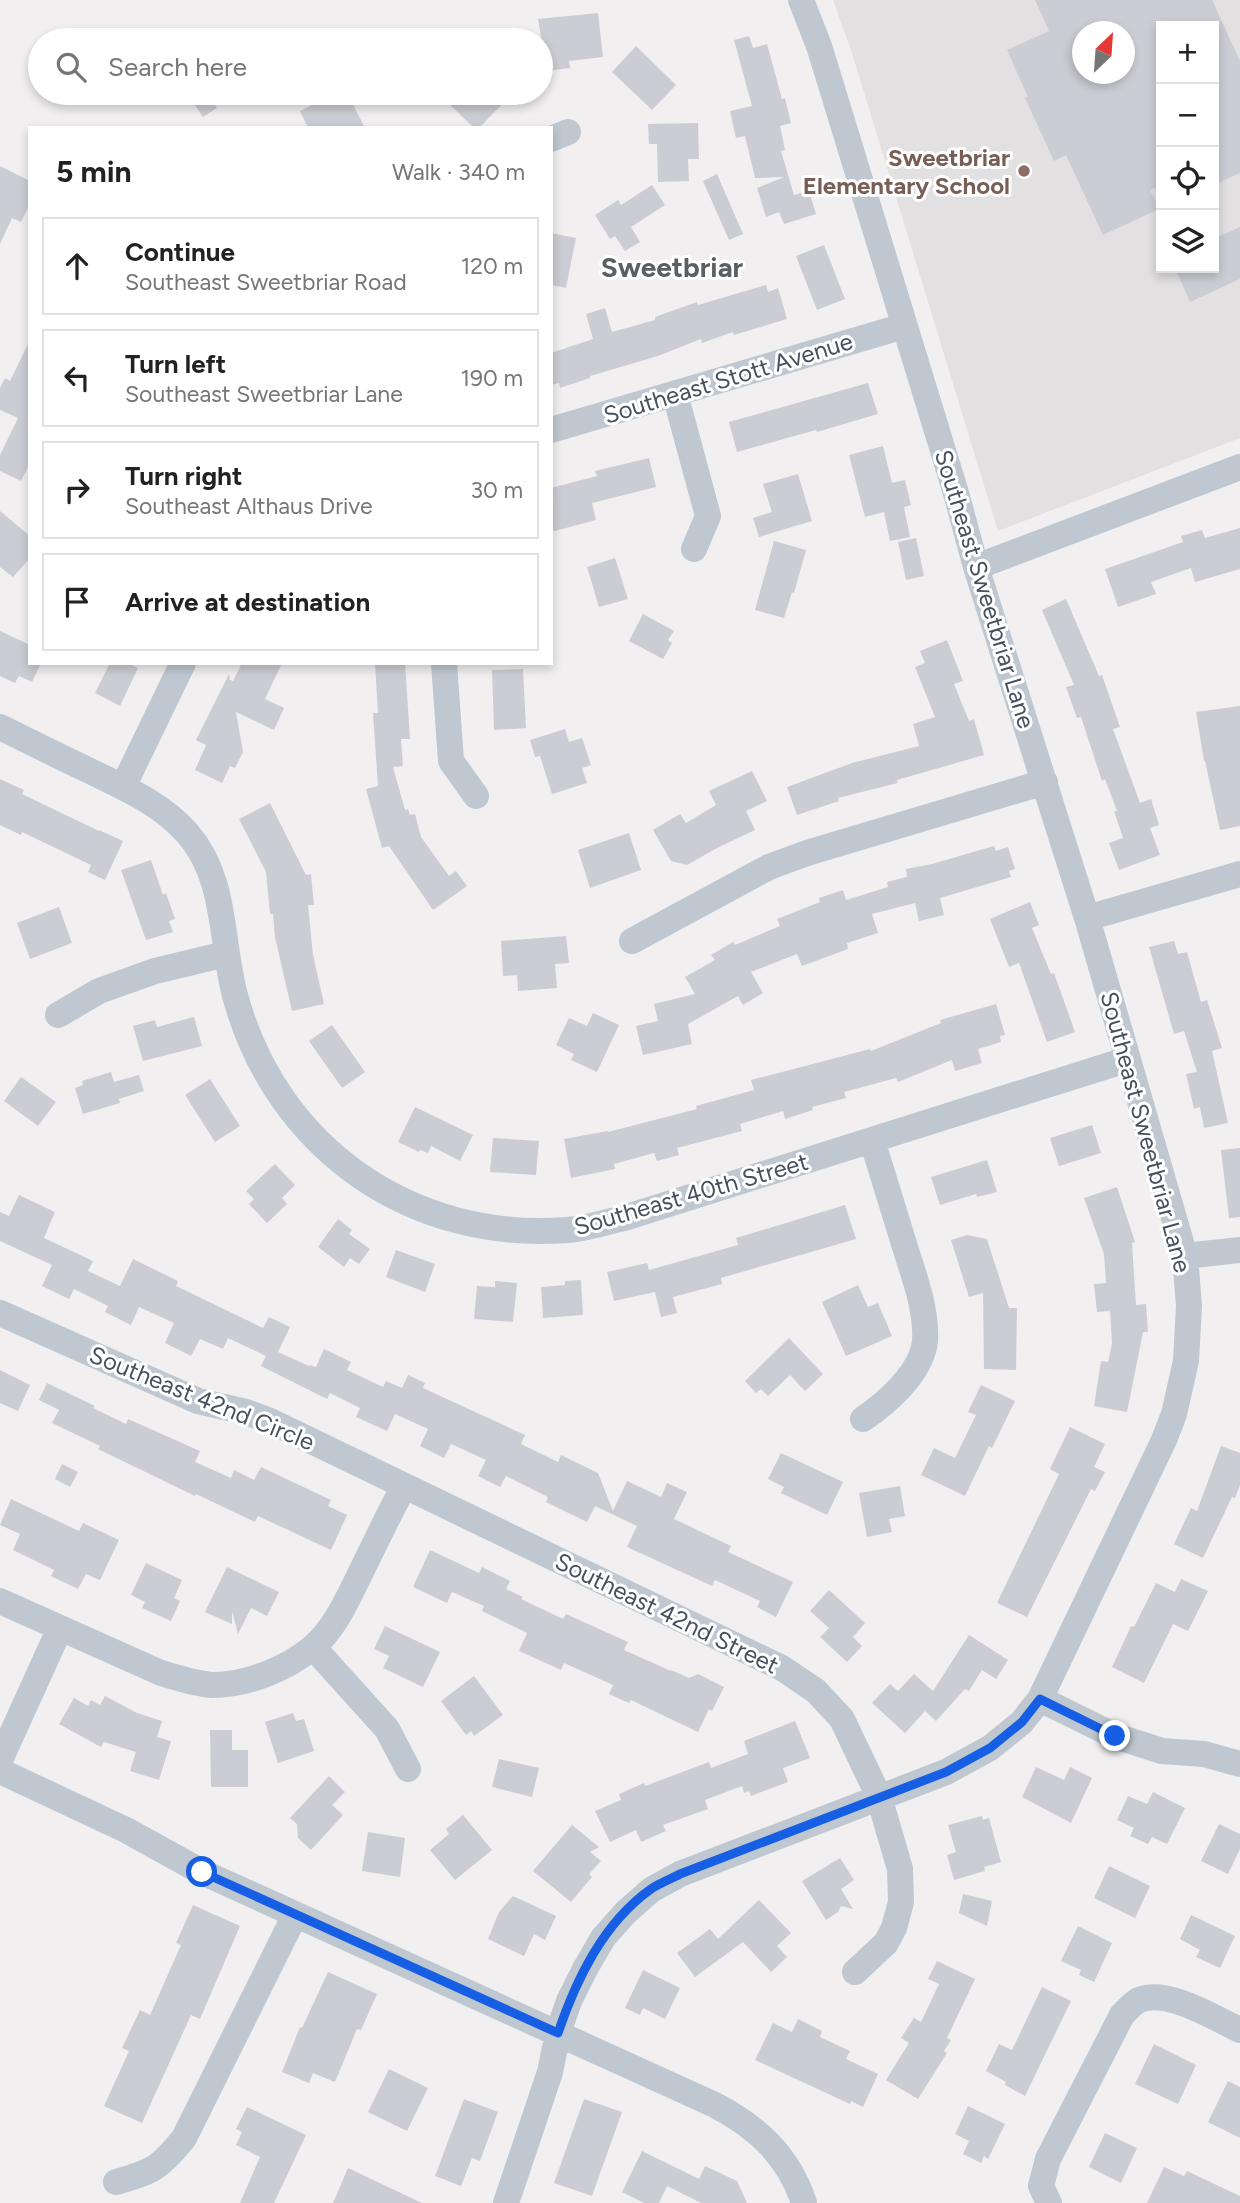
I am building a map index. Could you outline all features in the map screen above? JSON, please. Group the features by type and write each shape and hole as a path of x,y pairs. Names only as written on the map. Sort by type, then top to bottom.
{"street":[{"name":"Southeast Sweetbriar Lane","path":"506,2203 550,2072 558,2033 569,2001 603,1938 650,1890 680,1874 946,1772 990,1748 1022,1722 1040,1699 1164,1440 1174,1414 1186,1361 1189,1333 1185,1255 1126,1060 1087,918 976,567 956,493 823,59 801,0"},
{"name":"Southeast Stott Avenue","path":"553,429 904,326"},
{"path":"675,394 708,516 694,549"},
{"path":"976,567 1240,467"},
{"path":"124,788 182,665"},
{"path":"444,665 451,761 476,796"},
{"name":"Southeast 40th Street","path":"0,727 154,804 189,835 202,857 221,904 226,954 244,1027 274,1088 298,1121 360,1178 385,1194 412,1206 458,1221 516,1231 569,1230 624,1218 1126,1060"},
{"path":"632,941 769,867 1045,782"},
{"path":"1087,918 1240,874"},
{"path":"58,1015 99,992 155,971 226,954"},
{"path":"863,1419 884,1405 902,1387 916,1365 925,1343 921,1297 872,1140"},
{"path":"1185,1255 1240,1250"},
{"name":"Southeast 42nd Circle","path":"0,1313 198,1401 246,1412 270,1421 404,1486"},
{"path":"0,1601 161,1673 212,1685 237,1682 283,1667 313,1647 330,1628 404,1486"},
{"name":"Southeast 42nd Street","path":"404,1486 782,1668 816,1691 842,1719 879,1797 900,1869 901,1902 894,1928 886,1943 855,1972"},
{"path":"0,1760 60,1628"},
{"path":"313,1647 387,1728 408,1769"},
{"path":"1040,1699 1115,1736 1162,1751 1204,1754 1240,1764"},
{"path":"0,1771 126,1830 202,1872 740,2118 772,2146 790,2172 804,2203"},
{"path":"116,2182 148,2173 169,2157 184,2138 295,1915"},
{"path":"1049,2203 1041,2186 1048,2159 1122,2015 1137,2001 1154,1996 1175,2001 1240,2030"}],"shaded area":[{"name":"Sweetbriar Elementary School","path":"833,0 1240,0 1240,438 998,531 852,53"}],"building":[{"path":"1035,0 1212,0 1240,61 1240,173 1219,183 1219,21 1156,21 1156,187 1150,190 1156,203 1156,210 1103,235 1066,155 1054,161 1025,98 1028,97 1007,50 1049,31"},
{"path":"598,13 603,57 569,61 570,68 553,70 553,28 540,28 538,19"},
{"path":"749,36 753,48 767,44 791,123 780,126 785,150 781,151 794,195 809,191 816,214 784,224 779,212 766,217 757,188 784,177 755,178 745,136 736,138 730,111 752,106 734,40"},
{"path":"636,46 676,85 652,110 612,72"},
{"path":"195,105 215,105 217,108 203,117"},
{"path":"312,105 353,105 364,126 307,126 300,111"},
{"path":"450,105 501,105 481,126 472,126"},
{"path":"698,123 699,159 688,159 689,181 658,182 657,144 649,144 648,124"},
{"path":"0,166 28,180 28,208 21,222 12,218 0,244"},
{"path":"717,174 743,234 729,240 703,181"},
{"path":"652,185 665,205 631,227 640,242 625,251 615,236 610,239 595,215 618,200 621,205"},
{"path":"1240,227 1240,279 1190,302 1177,273 1219,273 1219,237"},
{"path":"553,233 576,238 566,288 553,285"},
{"path":"824,245 845,299 817,310 796,256"},
{"path":"766,285 768,292 778,288 787,319 734,335 733,332 702,343 701,339 560,388 559,383 553,384 553,352 593,339 586,314 605,308 612,332 655,320 655,317 697,302 698,305"},
{"path":"28,344 28,467 21,481 0,471 0,455 18,418 0,410 0,388 5,378 10,381"},
{"path":"868,383 878,414 737,452 729,422"},
{"path":"883,446 892,483 905,480 911,505 904,507 910,537 890,541 884,512 865,517 849,455"},
{"path":"649,458 656,487 592,503 596,520 553,531 553,487 597,476 595,471"},
{"path":"798,474 812,521 759,537 753,518 772,512 763,484"},
{"path":"0,511 28,534 28,560 13,577 0,567"},
{"path":"1240,528 1240,569 1195,582 1191,568 1151,582 1156,594 1118,607 1105,569 1183,542 1181,536 1202,530 1205,538"},
{"path":"916,538 924,576 906,580 898,542"},
{"path":"774,541 806,550 784,618 755,610"},
{"path":"615,558 628,599 599,607 587,567"},
{"path":"1066,599 1099,676 1102,675 1120,727 1113,729 1140,803 1151,799 1159,825 1150,828 1160,855 1119,870 1109,843 1123,838 1114,811 1117,811 1105,779 1102,781 1081,717 1077,718 1066,687 1074,685 1042,610"},
{"path":"643,614 674,631 668,640 672,643 663,659 629,641"},
{"path":"0,631 28,644 28,665 40,665 32,682 19,676 15,683 0,676"},
{"path":"947,640 963,681 954,684 969,721 974,719 984,755 897,780 898,783 838,798 839,801 797,815 787,787 852,763 919,746 913,724 935,717 915,667 925,663 920,651"},
{"path":"109,665 132,665 138,668 120,706 95,693"},
{"path":"241,665 281,665 265,699 284,708 274,730 236,712 243,752 235,768 230,766 222,783 195,770 206,745 196,740 229,674 230,680 233,681"},
{"path":"375,665 405,665 410,739 401,739 403,766 393,767 405,810 408,809 410,815 415,814 421,837 449,876 456,871 467,886 433,910 389,846 382,848 366,789 378,786 373,713 378,713"},
{"path":"523,669 526,728 494,730 492,670"},
{"path":"1240,706 1240,826 1220,830 1196,712"},
{"path":"565,729 569,742 582,738 591,765 582,768 587,783 552,794 540,756 535,757 530,740"},
{"path":"752,771 767,801 746,811 755,830 687,865 671,861 653,830 680,814 686,823 716,805 709,791"},
{"path":"0,779 24,790 22,794 123,841 105,880 88,872 91,865 22,832 21,835 0,825"},
{"path":"270,803 306,875 311,874 314,905 308,905 313,955 324,1004 292,1011 275,937 273,914 270,914 266,872 239,819"},
{"path":"629,833 641,870 590,888 578,850"},
{"path":"994,846 996,851 1008,847 1015,869 1009,871 1011,877 940,898 944,915 919,921 915,903 872,914 878,933 847,943 848,949 802,966 797,954 751,972 763,993 743,1005 738,996 688,1024 692,1044 643,1055 636,1026 658,1021 654,1004 695,994 685,977 715,960 711,955 733,942 735,945 780,926 777,919 820,902 819,898 843,890 846,900 888,887 887,882 907,877 906,869"},
{"path":"151,860 175,919 169,921 173,932 146,940 121,870"},
{"path":"1030,902 1039,925 1032,928 1051,974 1054,973 1075,1032 1047,1042 1019,963 1009,967 990,919"},
{"path":"59,907 72,943 30,959 17,923"},
{"path":"566,936 569,963 555,964 557,988 518,991 517,975 503,976 501,941"},
{"path":"1174,941 1178,954 1187,952 1201,1002 1207,1000 1222,1048 1212,1051 1228,1123 1204,1128 1200,1107 1194,1109 1186,1074 1197,1072 1184,1031 1174,1034 1149,947"},
{"path":"996,1004 1005,1035 1000,1036 1001,1042 978,1049 982,1063 955,1071 952,1060 898,1082 896,1078 844,1092 846,1098 812,1107 813,1110 785,1119 783,1111 740,1124 742,1131 677,1148 679,1155 657,1161 654,1153 614,1164 615,1169 571,1178 564,1139 608,1132 697,1109 696,1106 754,1090 751,1080 870,1049 871,1051 941,1023 940,1020"},
{"path":"593,1013 619,1025 597,1072 571,1060 574,1054 556,1045 569,1018 587,1026"},
{"path":"194,1017 202,1046 143,1061 133,1026 155,1020 157,1027"},
{"path":"332,1025 365,1072 342,1088 309,1041"},
{"path":"111,1072 114,1082 139,1075 144,1091 119,1099 120,1103 83,1114 75,1088 83,1085 82,1081"},
{"path":"21,1077 56,1102 38,1126 4,1101"},
{"path":"210,1079 240,1126 215,1142 185,1095"},
{"path":"415,1107 473,1135 460,1161 431,1146 428,1153 419,1152 398,1142"},
{"path":"1092,1125 1101,1153 1059,1166 1050,1138"},
{"path":"493,1138 539,1141 536,1175 490,1172"},
{"path":"1240,1148 1240,1217 1229,1218 1221,1150"},
{"path":"987,1160 997,1192 977,1197 976,1194 940,1205 931,1177"},
{"path":"275,1164 295,1185 282,1198 287,1204 267,1223 249,1204 254,1199 246,1191"},
{"path":"1117,1187 1135,1242 1132,1243 1136,1305 1146,1304 1148,1332 1143,1332 1127,1412 1094,1406 1101,1361 1108,1362 1112,1343 1110,1311 1097,1312 1094,1284 1106,1283 1104,1254 1084,1198"},
{"path":"19,1195 55,1212 44,1238 93,1261 88,1271 120,1286 133,1259 178,1281 176,1286 263,1328 269,1317 290,1327 278,1352 309,1366 316,1367 324,1349 351,1362 347,1370 383,1387 386,1381 402,1388 408,1375 425,1383 423,1388 525,1435 521,1444 558,1462 561,1455 598,1473 613,1511 627,1481 661,1497 667,1483 687,1492 674,1519 731,1546 728,1552 793,1582 776,1617 757,1607 760,1601 715,1580 712,1586 627,1547 637,1526 595,1506 587,1522 546,1502 548,1497 506,1476 500,1487 478,1476 486,1460 451,1444 444,1458 420,1446 428,1429 395,1414 387,1431 356,1417 360,1408 330,1393 327,1399 261,1366 266,1356 228,1338 223,1349 200,1339 191,1356 165,1343 174,1323 139,1307 131,1325 105,1312 108,1306 74,1289 69,1299 42,1286 52,1265 0,1241 0,1212 9,1216"},
{"path":"845,1205 856,1239 721,1278 722,1284 673,1297 677,1313 661,1317 655,1292 614,1301 607,1272 647,1263 649,1270 738,1245 736,1238"},
{"path":"338,1219 352,1230 349,1234 370,1249 359,1264 350,1258 344,1267 318,1247"},
{"path":"967,1235 987,1239 1009,1308 1017,1308 1016,1370 984,1369 983,1293 969,1297 951,1240"},
{"path":"396,1250 435,1264 425,1292 386,1277"},
{"path":"581,1280 583,1315 543,1318 541,1287 565,1285 565,1281"},
{"path":"495,1281 517,1283 513,1322 474,1319 477,1286 495,1287"},
{"path":"858,1285 868,1307 878,1303 892,1336 846,1356 822,1302"},
{"path":"789,1338 823,1374 805,1391 790,1375 768,1396 761,1389 756,1393 745,1381"},
{"path":"0,1370 30,1385 18,1411 0,1403"},
{"path":"47,1383 126,1424 128,1419 200,1451 195,1462 231,1478 234,1470 254,1480 261,1467 331,1500 328,1506 347,1515 331,1550 258,1516 255,1522 196,1494 195,1496 98,1449 100,1446 52,1423 59,1410 39,1400"},
{"path":"981,1385 1015,1401 965,1496 921,1475 934,1448 955,1458 976,1415 968,1412"},
{"path":"1070,1427 1105,1444 1094,1467 1105,1472 1095,1491 1091,1489 1027,1617 997,1603 1059,1474 1050,1469"},
{"path":"1221,1446 1240,1453 1240,1485 1203,1558 1174,1544 1191,1508 1197,1511"},
{"path":"781,1453 843,1482 827,1515 781,1493 784,1487 768,1479"},
{"path":"62,1464 78,1472 70,1487 55,1479"},
{"path":"900,1486 905,1516 889,1519 892,1532 867,1537 859,1493"},
{"path":"11,1499 79,1531 83,1523 119,1540 100,1580 86,1574 78,1589 51,1576 54,1570 13,1550 20,1534 0,1525"},
{"path":"430,1550 479,1573 482,1567 510,1581 506,1589 523,1597 521,1599 563,1619 566,1614 628,1642 624,1650 689,1678 698,1674 724,1687 712,1711 709,1709 698,1732 631,1700 629,1703 609,1694 613,1685 564,1663 561,1670 519,1651 527,1633 482,1611 484,1606 452,1592 447,1603 413,1587"},
{"path":"146,1563 182,1580 174,1598 180,1601 171,1621 142,1608 145,1602 131,1595"},
{"path":"227,1567 279,1592 267,1616 251,1608 238,1634 232,1611 232,1624 205,1612"},
{"path":"1181,1579 1208,1591 1188,1631 1173,1624 1144,1683 1112,1667 1131,1626 1134,1627 1156,1583 1175,1592"},
{"path":"829,1590 865,1623 853,1637 862,1646 847,1662 820,1637 829,1628 810,1611"},
{"path":"385,1626 440,1652 423,1687 383,1668 389,1656 374,1649"},
{"path":"969,1635 1008,1660 996,1679 982,1670 969,1691 965,1689 936,1721 925,1711 905,1733 872,1703 890,1684 898,1691 914,1674 933,1691"},
{"path":"474,1676 503,1715 474,1736 471,1731 466,1735 441,1701"},
{"path":"105,1696 137,1713 162,1721 157,1737 171,1741 159,1780 130,1771 136,1752 104,1742 101,1747 59,1724 74,1698 88,1706 91,1700 100,1705"},
{"path":"293,1713 296,1721 304,1719 314,1751 278,1763 265,1722"},
{"path":"795,1721 810,1758 783,1768 788,1782 751,1796 749,1791 744,1793 742,1786 705,1800 708,1809 663,1825 666,1831 641,1842 636,1830 610,1842 595,1811 621,1800 619,1794 709,1762 711,1768 748,1754 744,1741"},
{"path":"210,1730 232,1730 232,1750 248,1750 248,1787 211,1787"},
{"path":"499,1759 539,1768 532,1797 492,1787"},
{"path":"1036,1767 1064,1780 1070,1767 1092,1778 1071,1823 1022,1797"},
{"path":"329,1776 345,1792 332,1805 343,1815 311,1850 298,1838 297,1824 290,1818"},
{"path":"1153,1792 1185,1808 1167,1844 1152,1837 1148,1844 1130,1836 1134,1828 1117,1820 1128,1796 1147,1804"},
{"path":"463,1815 492,1850 455,1880 430,1850 449,1834 446,1829"},
{"path":"982,1816 983,1820 989,1818 1001,1862 984,1867 985,1871 954,1880 947,1855 956,1852 948,1825"},
{"path":"1219,1824 1240,1834 1240,1849 1228,1874 1201,1861"},
{"path":"572,1825 599,1847 590,1852 601,1861 589,1874 592,1877 571,1902 533,1871"},
{"path":"368,1832 405,1838 400,1877 362,1871"},
{"path":"840,1858 854,1880 841,1889 853,1909 841,1906 838,1912 826,1920 802,1881"},
{"path":"1109,1866 1150,1886 1135,1918 1094,1898"},
{"path":"963,1894 992,1901 987,1926 959,1913"},
{"path":"513,1896 556,1916 545,1940 534,1934 524,1956 488,1939 499,1912"},
{"path":"759,1900 791,1933 777,1946 787,1957 771,1972 743,1942 695,1977 677,1953 710,1929 718,1939"},
{"path":"193,1905 240,1926 200,2019 191,2015 142,2123 104,2106 129,2051 122,2048 140,2010 150,2015 181,1945 176,1943"},
{"path":"1191,1915 1235,1936 1220,1968 1196,1957 1200,1950 1180,1939"},
{"path":"1078,1926 1112,1943 1094,1982 1079,1975 1081,1970 1061,1961"},
{"path":"937,1961 975,1979 947,2038 951,2040 944,2051 947,2053 918,2099 886,2080 909,2043 901,2038 914,2018 921,2022 939,1984 928,1979"},
{"path":"643,1970 680,1988 665,2019 643,2008 640,2015 625,2008"},
{"path":"328,1972 377,1994 361,2030 357,2029 335,2082 313,2073 309,2083 282,2072 300,2027 302,2028"},
{"path":"1042,1987 1071,2001 1025,2096 986,2071 999,2044 1012,2050"},
{"path":"798,2019 822,2031 820,2037 850,2051 846,2059 878,2074 863,2107 851,2101 850,2104 755,2060 773,2023 792,2032"},
{"path":"1154,2044 1196,2065 1178,2104 1135,2084"},
{"path":"389,2069 428,2088 407,2131 368,2112"},
{"path":"1228,2081 1240,2087 1240,2138 1208,2122"},
{"path":"464,2099 498,2112 480,2161 472,2158 461,2186 435,2176"},
{"path":"584,2099 622,2112 592,2196 554,2183"},
{"path":"968,2106 1005,2124 988,2159 984,2156 981,2163 963,2154 969,2141 955,2134"},
{"path":"247,2107 306,2135 274,2203 240,2203 260,2157 236,2145 242,2132 236,2129"},
{"path":"1105,2133 1137,2148 1121,2183 1089,2167"},
{"path":"642,2151 699,2179 705,2166 737,2181 747,2203 701,2203 667,2186 659,2203 644,2203 622,2192"},
{"path":"1164,2167 1184,2176 1187,2171 1240,2196 1240,2203 1147,2203"},
{"path":"348,2168 422,2203 333,2203"}],"place":[{"name":"Sweetbriar Elementary School","path":"1024,171"}],"district":[{"name":"Sweetbriar","path":"672,267"}],"route":[{"path":"202,1872 558,2033 569,2001 603,1938 650,1890 680,1874 946,1772 990,1748 1022,1722 1040,1699 1115,1736"}]}
